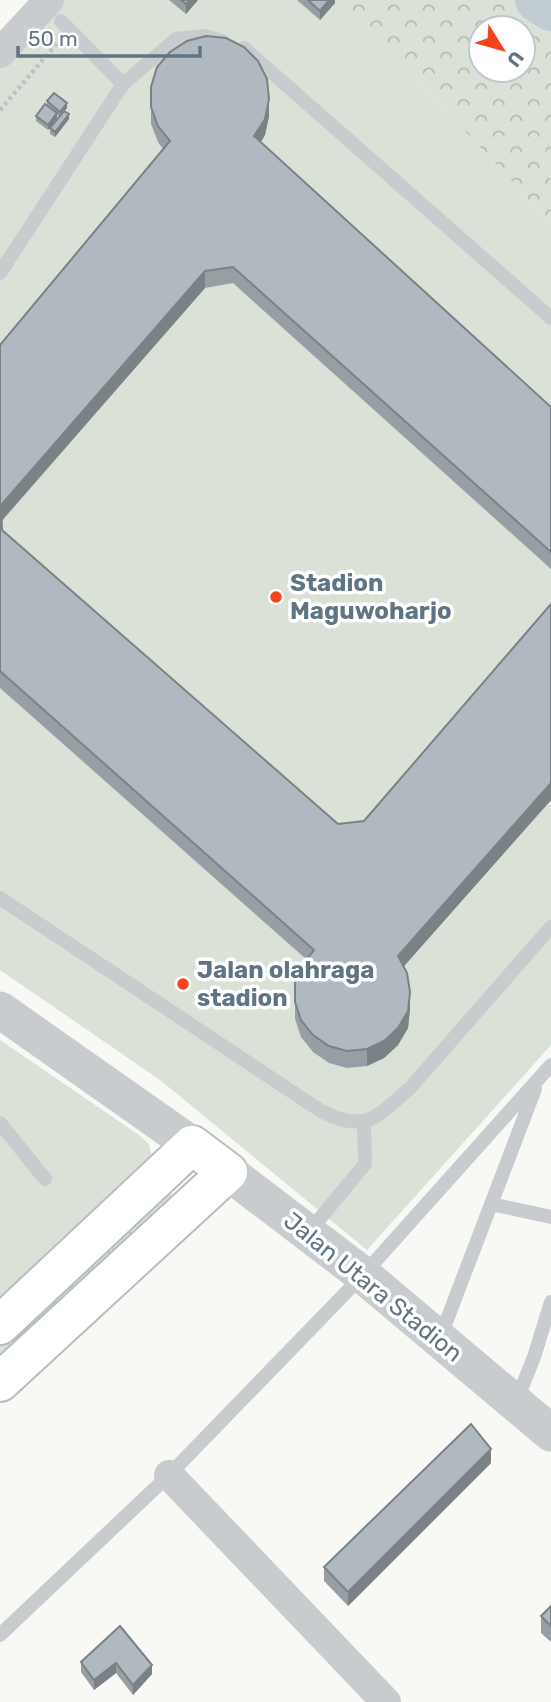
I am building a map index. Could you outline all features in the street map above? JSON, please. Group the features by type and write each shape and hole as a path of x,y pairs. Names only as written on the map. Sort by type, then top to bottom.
{"main road":[{"name":"Jalan Utara Stadion","path":"192,1145 228,1172"},
{"path":"0,1325 192,1145"},
{"path":"0,1382 228,1172"}],"street":[{"path":"4,40 59,17"},
{"path":"0,1010 192,1145"},
{"name":"Jalan Utara Stadion","path":"228,1172 363,1275 551,1433"},
{"path":"169,1475 386,1702"}],"lane":[{"path":"59,17 122,84"},
{"path":"0,273 122,84 176,39 205,36 242,46 551,318"},
{"path":"0,898 321,1111 337,1119 364,1122 384,1111 410,1088 551,928"},
{"path":"0,1635 169,1475 363,1275 551,1065"},
{"path":"439,1339 539,1079"},
{"path":"308,1233 365,1164 364,1122"},
{"path":"0,1123 46,1179"},
{"path":"491,1204 551,1217"},
{"path":"515,1403 534,1357 551,1302"}],"path":[{"path":"0,110 59,17"}],"green space":[{"name":"Stadion Maguwoharjo","path":"59,0 343,0 551,224 551,1045 367,1250 160,1080 0,970 0,63"},
{"path":"343,0 551,0 551,224"},
{"path":"0,1040 139,1135 149,1144 152,1158 0,1309"},
{"path":"167,1193 172,1195 173,1200 0,1364 0,1343"}],"building":[{"path":"308,0 329,0 320,11"},
{"path":"206,36 226,38 244,47 258,61 267,79 269,99 265,119 254,136 551,407 551,552 233,267 205,271 1,505 2,530 338,824 364,821 551,604 551,783 398,956 407,973 410,992 408,1011 398,1028 384,1041 367,1049 347,1051 329,1046 313,1035 301,1020 295,1002 295,983 302,965 314,950 0,671 0,345 170,141 158,126 151,107 151,87 157,67 170,52 187,41"},
{"path":"54,93 67,103 60,112 47,101"},
{"path":"45,104 57,113 48,125 36,116"},
{"path":"64,111 69,114 55,132 50,128"},
{"path":"471,1424 491,1449 348,1592 324,1567"},
{"path":"551,1606 551,1626 541,1616"},
{"path":"120,1626 152,1665 133,1685 116,1663 94,1680 81,1662"}],"waterway":[{"path":"537,0 551,9"}],"place":[{"name":"Stadion Maguwoharjo","path":"276,597"},
{"name":"Jalan olahraga stadion","path":"183,984"}]}
